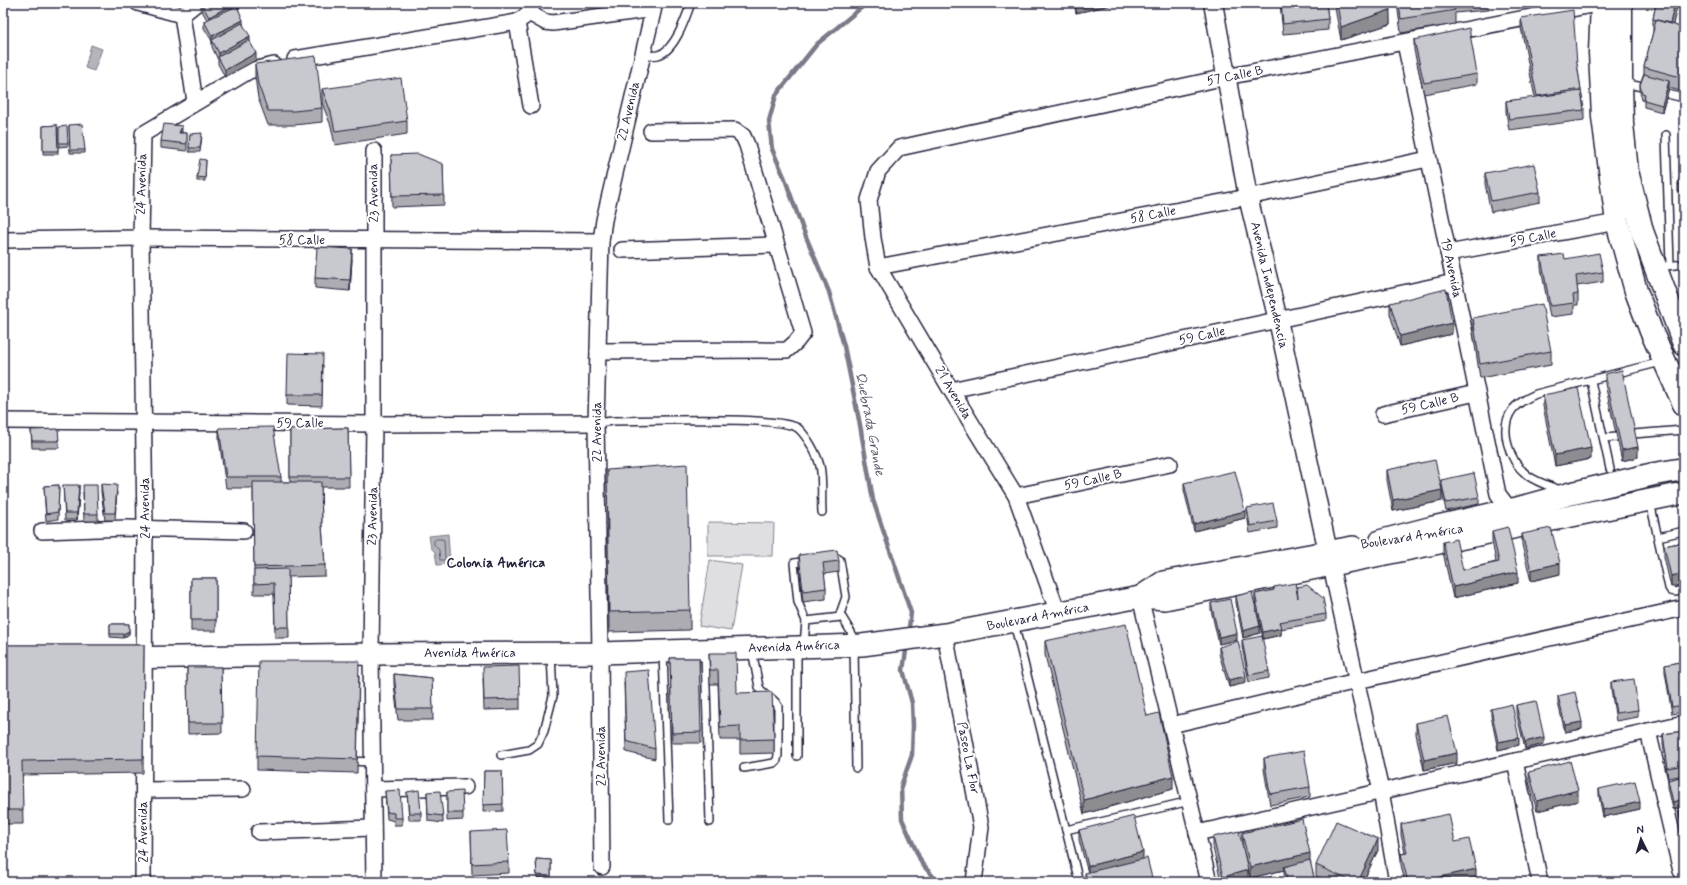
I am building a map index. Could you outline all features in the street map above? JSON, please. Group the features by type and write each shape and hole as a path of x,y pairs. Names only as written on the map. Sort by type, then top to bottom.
{"main road":[{"path":"1602,3 1600,52 1603,117 1618,222 1636,291 1664,361 1684,404"},
{"path":"1620,3 1622,124 1627,171 1642,231 1663,266 1684,344"},
{"path":"1382,541 1485,515 1508,504 1569,494 1654,474 1684,469"},
{"name":"Boulevard América","path":"1329,559 1382,541 1414,538 1657,488 1675,482 1684,475"},
{"name":"Boulevard América","path":"940,635 1140,597 1165,599 1329,559 1684,493"},
{"name":"Avenida América","path":"98,658 306,658 371,654 705,650 858,645 940,635"}],"street":[{"path":"138,3 182,15"},
{"path":"182,15 197,3"},
{"name":"Avenida Independencia","path":"1213,3 1248,197 1278,320 1329,559"},
{"name":"57 Calle B","path":"878,171 899,148 1226,77 1405,43 1602,3"},
{"path":"182,15 195,102 249,72 290,60 517,22 531,8 545,22 553,24 654,6"},
{"name":"22 Avenida","path":"602,867 596,423 601,241 604,220 654,6"},
{"path":"517,22 530,106"},
{"name":"19 Avenida","path":"1405,43 1476,393 1508,504"},
{"name":"24 Avenida","path":"143,882 144,790 141,767 145,658 145,528 141,238 143,134 195,102"},
{"path":"598,351 787,350 803,333 747,145 743,136 735,130 651,131"},
{"name":"23 Avenida","path":"374,151 374,424 371,654 374,882"},
{"name":"58 Calle","path":"878,267 1248,197 1428,159"},
{"name":"21 Avenida","path":"878,171 869,200 878,267 1016,496 1058,613"},
{"name":"59 Calle","path":"1448,253 1618,222"},
{"name":"58 Calle","path":"3,240 141,238 601,241"},
{"path":"622,250 776,245"},
{"name":"59 Calle","path":"951,390 1454,282"},
{"name":"59 Calle B","path":"1383,414 1476,393"},
{"name":"59 Calle","path":"3,421 374,424 596,423"},
{"name":"59 Calle B","path":"1016,496 1170,464"},
{"path":"42,531 145,528 244,531"},
{"path":"1329,559 1357,681 1397,882"},
{"path":"1140,597 1209,882"},
{"path":"1171,725 1357,681 1684,608"},
{"name":"Paseo La Flor","path":"940,635 981,827 974,882"},
{"path":"1197,833 1684,723"},
{"path":"1648,732 1681,871"},
{"path":"1515,761 1540,882"},
{"path":"372,789 465,787"},
{"path":"144,790 244,789"},
{"path":"259,832 373,828"}],"lane":[{"path":"642,56 659,55 667,50 683,26 691,3"},
{"path":"1621,82 1642,87"},
{"path":"1667,94 1684,98"},
{"path":"1666,135 1663,266 1684,264"},
{"path":"1569,494 1544,485 1527,475 1514,462 1506,440 1506,424 1512,410 1522,400 1536,394 1664,361"},
{"path":"1591,381 1610,469"},
{"path":"596,423 613,421 747,420 775,423 797,428 808,441 820,466 822,512"},
{"path":"1633,434 1684,430"},
{"path":"1604,438 1617,437"},
{"path":"1649,500 1668,588 1675,592 1684,590"},
{"path":"1658,537 1684,531"},
{"path":"797,756 800,647 806,621 798,602 794,563 837,558 840,560 846,597 840,613 858,645 856,768"},
{"path":"806,621 841,616"},
{"path":"1014,621 1079,882"},
{"path":"744,768 774,763 777,760 778,755 778,706 776,701 761,691 759,687 752,648"},
{"path":"705,650 710,822"},
{"path":"663,651 669,820"},
{"path":"500,755 528,750 538,744 544,731 553,696 551,653"},
{"path":"341,760 372,762"},
{"path":"1066,830 1190,801"}],"shaded area":[{"path":"708,522 774,523 773,556 708,556"},
{"path":"710,560 742,565 731,631 699,626"}],"water":[{"path":"91,45 102,49 94,71 85,68"},
{"path":"448,534 450,564 437,565 435,552 431,548 429,536"}],"building":[{"path":"201,3 235,3 209,17"},
{"path":"1281,3 1326,3 1328,19 1283,24"},
{"path":"1337,3 1389,3 1390,10 1341,27"},
{"path":"1399,3 1453,3 1455,10 1401,19"},
{"path":"1656,3 1675,3 1670,23 1653,19"},
{"path":"237,6 243,20 212,36 204,21"},
{"path":"1573,10 1577,64 1581,89 1537,96 1521,18"},
{"path":"1656,20 1684,28 1684,78 1644,67"},
{"path":"242,23 250,36 219,53 212,40"},
{"path":"1469,28 1477,74 1424,83 1414,40"},
{"path":"249,40 256,53 225,70 218,57"},
{"path":"316,56 322,108 294,111 268,111 258,84 255,64"},
{"path":"1644,74 1669,81 1662,105 1644,100 1645,94 1642,93 1640,85"},
{"path":"401,78 407,121 335,131 331,112 322,89"},
{"path":"1581,91 1584,110 1509,119 1506,101"},
{"path":"82,124 85,150 70,150 69,125"},
{"path":"164,124 182,126 179,133 187,133 187,144 161,141"},
{"path":"57,125 58,151 43,151 43,126"},
{"path":"67,126 68,143 59,143 59,127"},
{"path":"202,133 200,148 189,148 190,134"},
{"path":"418,154 443,164 444,195 392,196 391,155"},
{"path":"200,159 206,160 205,178 197,177"},
{"path":"1534,164 1540,192 1491,201 1485,173"},
{"path":"1682,168 1684,168 1684,186 1678,184"},
{"path":"317,247 352,249 350,280 315,278"},
{"path":"1599,253 1603,272 1576,276 1578,294 1573,295 1574,303 1550,306 1541,257 1564,254 1565,259"},
{"path":"1446,289 1452,323 1400,336 1390,303"},
{"path":"1542,304 1551,351 1480,364 1473,318"},
{"path":"288,353 323,354 322,395 287,395"},
{"path":"1622,370 1638,447 1622,450 1605,374"},
{"path":"1578,388 1591,448 1555,455 1543,395"},
{"path":"273,427 281,477 226,477 219,428"},
{"path":"348,428 349,477 290,477 290,429"},
{"path":"58,429 59,441 32,441 31,430"},
{"path":"1435,460 1442,490 1393,500 1387,470"},
{"path":"687,464 690,610 609,612 607,470"},
{"path":"1235,471 1245,511 1194,524 1184,483"},
{"path":"1474,473 1479,497 1446,503 1441,480"},
{"path":"253,482 321,482 325,565 254,567"},
{"path":"101,484 117,485 115,513 105,513"},
{"path":"59,485 58,512 46,514 44,486"},
{"path":"63,485 79,485 77,513 65,513"},
{"path":"83,485 97,485 98,514 84,514"},
{"path":"1273,503 1277,521 1250,526 1247,508"},
{"path":"1508,527 1518,572 1453,587 1443,542 1456,539 1463,570 1499,562 1492,531"},
{"path":"1551,528 1560,563 1531,570 1522,534"},
{"path":"1684,542 1684,573 1671,576 1664,546"},
{"path":"837,550 839,561 823,563 826,588 803,591 799,555"},
{"path":"288,569 289,627 275,627 274,583 254,584 254,570"},
{"path":"191,578 216,578 216,620 191,620"},
{"path":"1295,583 1298,598 1297,587 1307,585 1323,598 1326,614 1279,622 1281,628 1263,632 1255,594 1274,590 1274,587"},
{"path":"1252,592 1260,626 1243,631 1236,596"},
{"path":"1230,599 1237,633 1219,637 1211,603"},
{"path":"110,624 129,624 129,631 123,634 110,634"},
{"path":"1126,624 1147,716 1159,713 1173,776 1084,800 1045,641"},
{"path":"1262,636 1269,671 1249,675 1242,640"},
{"path":"1238,641 1246,676 1229,680 1219,647"},
{"path":"3,645 144,645 143,759 22,761 23,810 3,810"},
{"path":"709,653 736,653 737,693 772,692 774,739 740,740 740,726 720,727 718,670 710,670"},
{"path":"670,658 699,658 701,732 672,733"},
{"path":"259,661 359,661 357,759 257,756"},
{"path":"1684,661 1684,705 1672,707 1665,665"},
{"path":"519,666 520,699 484,700 483,667"},
{"path":"187,667 221,667 222,723 188,723"},
{"path":"649,670 655,749 626,741 624,672"},
{"path":"394,674 432,678 433,709 398,709"},
{"path":"1634,679 1638,710 1616,713 1611,682"},
{"path":"1575,692 1582,722 1565,725 1558,696"},
{"path":"1536,701 1544,737 1525,742 1516,705"},
{"path":"1512,704 1519,738 1498,742 1491,709"},
{"path":"1448,716 1457,753 1424,760 1416,723"},
{"path":"1684,731 1684,765 1668,768 1663,734"},
{"path":"1304,751 1310,787 1270,794 1264,758"},
{"path":"1570,761 1578,790 1537,801 1529,772"},
{"path":"484,771 502,771 503,804 483,805"},
{"path":"1684,776 1684,799 1673,802 1668,780"},
{"path":"1635,781 1640,802 1603,810 1599,789"},
{"path":"400,790 402,818 394,818 394,813 387,812 385,791"},
{"path":"419,790 421,813 409,813 407,792"},
{"path":"440,791 443,816 428,814 427,792"},
{"path":"462,791 463,813 447,813 447,792"},
{"path":"1684,803 1684,825 1683,825 1678,805"},
{"path":"1449,814 1455,842 1469,839 1476,869 1418,882 1408,882 1401,854 1407,853 1401,824"},
{"path":"1134,816 1143,852 1088,866 1079,830"},
{"path":"1302,819 1310,853 1250,867 1242,833"},
{"path":"1336,821 1378,839 1358,882 1353,882 1316,865"},
{"path":"507,830 509,862 472,864 471,832"},
{"path":"1239,831 1248,870 1223,877 1213,837"},
{"path":"1147,858 1153,882 1088,882 1085,873"},
{"path":"536,859 551,860 551,876 537,875"},
{"path":"1310,860 1315,882 1288,882 1284,867"},
{"path":"1275,876 1276,882 1253,882"}],"waterway":[{"name":"Quebrada Grande","path":"867,3 817,44 776,95 769,121 772,149 829,292 844,346 873,500 911,613 908,634"},
{"name":"Quebrada Grande","path":"907,645 903,670 912,703 913,726 912,755 901,786 902,819 922,864 938,882"}],"district":[{"name":"Colonia América","path":"496,563"}]}
